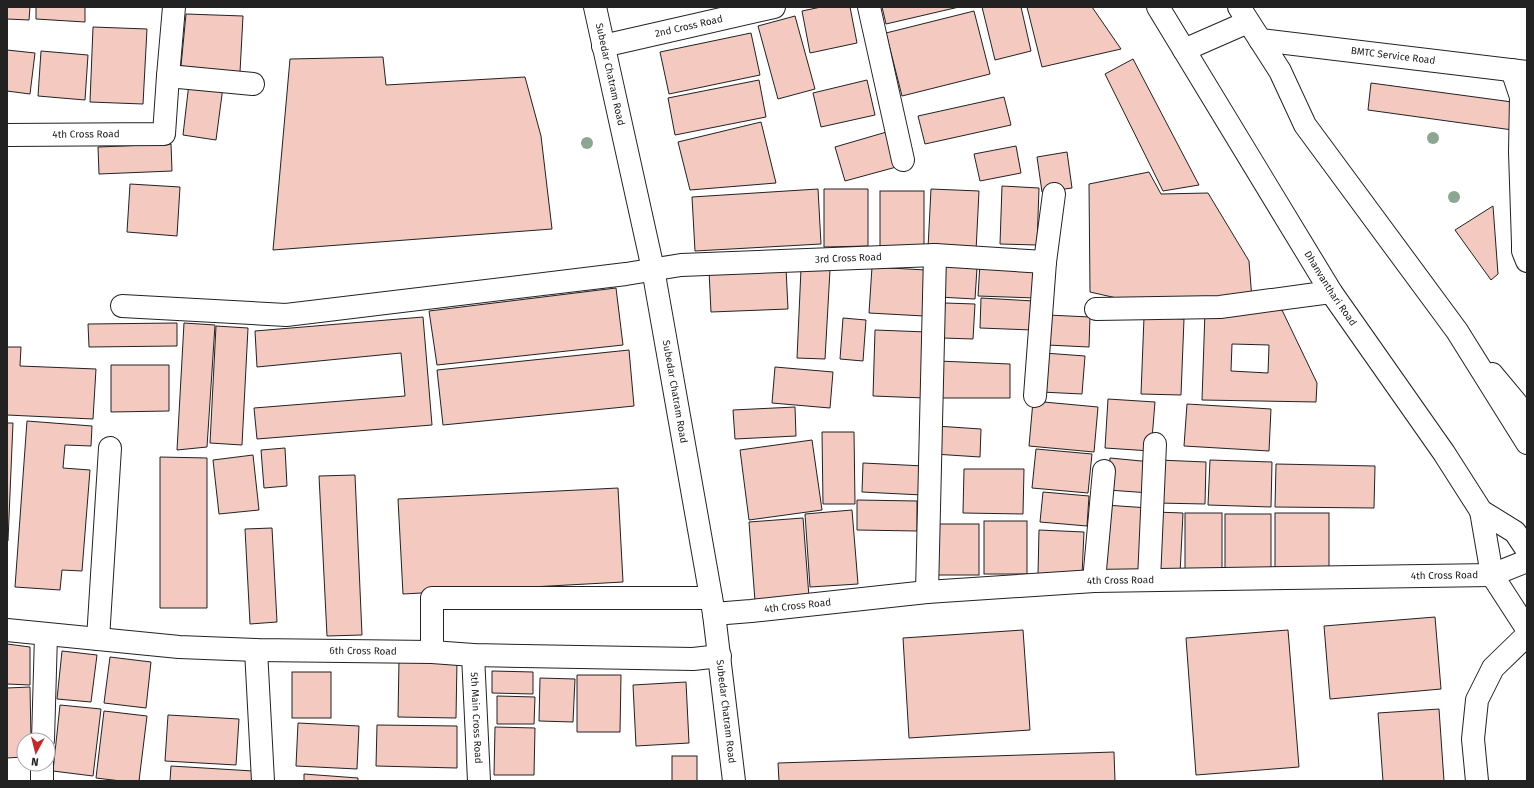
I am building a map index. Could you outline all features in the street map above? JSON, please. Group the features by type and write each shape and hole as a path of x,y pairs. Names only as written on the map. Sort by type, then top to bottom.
{"street":[{"path":"174,7 168,76 253,84"},
{"name":"Subedar Chatram Road","path":"595,7 653,269 720,656 734,781"},
{"name":"2nd Cross Road","path":"603,46 774,7"},
{"path":"869,7 903,160"},
{"name":"Dhanvanthari Road","path":"1158,7 1331,292 1444,454 1481,511 1515,532 1527,550"},
{"path":"1184,50 1244,14 1280,71 1305,126 1457,331 1527,416"},
{"name":"BMTC Service Road","path":"1260,40 1520,71"},
{"path":"1520,71 1522,237 1523,251 1527,261"},
{"name":"4th Cross Road","path":"7,135 164,134 168,76"},
{"path":"1035,396 1045,262 1054,194"},
{"path":"927,592 935,255"},
{"name":"3rd Cross Road","path":"122,306 286,315 618,275 681,265 935,255 1045,262"},
{"path":"1096,309 1220,308 1331,292"},
{"path":"1457,331 1527,443"},
{"path":"1149,580 1155,444"},
{"path":"98,639 110,448"},
{"path":"1094,581 1104,471"},
{"path":"1481,511 1492,575 1527,629"},
{"name":"4th Cross Road","path":"432,652 432,598 712,606 751,611 927,592 1094,581 1492,575 1527,561"},
{"name":"6th Cross Road","path":"7,630 179,647 256,650 432,652 473,655 693,660 720,656"},
{"path":"43,732 46,635"},
{"path":"1477,781 1473,739 1477,700 1494,668 1527,635"},
{"path":"256,650 263,781"},
{"name":"5th Main Cross Road","path":"473,655 479,781"}],"building":[{"path":"7,7 30,7 29,20 7,19"},
{"path":"36,7 85,7 85,22 36,19"},
{"path":"821,7 850,7 857,43 810,53 802,11"},
{"path":"882,7 959,7 886,24"},
{"path":"982,7 1021,7 1031,51 995,60"},
{"path":"1027,7 1092,7 1121,49 1042,67"},
{"path":"974,11 990,74 902,96 886,33"},
{"path":"186,14 243,16 240,72 181,66"},
{"path":"795,16 815,89 778,99 758,26"},
{"path":"93,27 147,29 143,104 90,102"},
{"path":"751,33 760,75 669,94 660,52"},
{"path":"7,50 35,53 30,94 7,91"},
{"path":"41,51 88,55 85,100 38,96"},
{"path":"383,57 386,85 525,77 541,136 552,229 273,250 290,59"},
{"path":"1133,59 1199,185 1163,191 1105,74"},
{"path":"759,80 766,117 675,135 668,98"},
{"path":"867,80 875,115 821,127 813,93"},
{"path":"189,83 223,87 216,140 183,135"},
{"path":"1371,83 1527,104 1527,132 1368,110"},
{"path":"1004,97 1011,125 925,144 918,116"},
{"path":"761,122 776,183 690,190 678,142"},
{"path":"890,131 900,166 845,181 835,147"},
{"path":"171,144 172,171 99,174 98,147"},
{"path":"1016,146 1021,173 980,181 974,154"},
{"path":"1067,152 1072,188 1042,192 1037,157"},
{"path":"1149,172 1161,194 1208,193 1249,261 1252,299 1143,304 1090,292 1089,184"},
{"path":"130,184 180,187 177,236 127,232"},
{"path":"1002,186 1039,188 1037,245 1000,244"},
{"path":"818,189 821,244 695,251 692,197"},
{"path":"824,189 868,189 868,246 824,247"},
{"path":"931,189 979,191 976,251 928,248"},
{"path":"880,191 924,191 924,248 880,248"},
{"path":"1493,206 1498,274 1491,280 1455,230"},
{"path":"980,263 1037,267 1035,298 978,296"},
{"path":"941,266 977,268 975,299 939,297"},
{"path":"872,267 926,270 924,316 869,313"},
{"path":"786,268 788,309 711,312 709,271"},
{"path":"801,269 830,270 825,359 797,358"},
{"path":"616,288 623,345 437,365 429,311"},
{"path":"981,298 1034,301 1032,330 980,328"},
{"path":"945,303 975,304 973,339 943,338"},
{"path":"1282,310 1317,383 1316,402 1202,400 1205,311","holes":["1232,344 1269,345 1268,373 1231,371"]},
{"path":"1048,315 1090,317 1089,347 1047,345"},
{"path":"423,317 432,425 257,439 254,408 405,396 401,353 257,367 255,331"},
{"path":"1144,317 1184,319 1181,395 1141,394"},
{"path":"843,318 866,320 863,361 840,359"},
{"path":"177,323 177,346 89,347 88,324"},
{"path":"184,323 215,325 207,447 177,450"},
{"path":"216,326 248,328 242,445 210,443"},
{"path":"875,330 927,332 925,398 873,396"},
{"path":"7,347 21,347 20,366 96,369 93,419 7,415"},
{"path":"629,350 634,406 443,425 437,370"},
{"path":"1044,353 1085,356 1082,394 1041,392"},
{"path":"938,361 1010,364 1010,398 937,398"},
{"path":"111,365 169,365 169,411 111,412"},
{"path":"775,367 833,372 830,408 772,403"},
{"path":"1108,399 1155,402 1151,451 1105,448"},
{"path":"1033,401 1098,407 1094,452 1029,446"},
{"path":"1187,404 1271,409 1269,451 1184,446"},
{"path":"795,407 796,436 735,439 733,410"},
{"path":"27,421 92,426 91,446 65,445 63,468 90,470 82,571 62,570 60,590 15,587"},
{"path":"7,423 13,423 8,541 7,541"},
{"path":"936,426 981,429 980,457 934,454"},
{"path":"822,432 854,432 855,504 823,504"},
{"path":"812,440 822,510 749,520 740,450"},
{"path":"285,448 287,486 264,488 261,450"},
{"path":"1036,449 1092,454 1088,493 1032,488"},
{"path":"253,455 259,510 219,514 213,460"},
{"path":"160,457 207,458 207,608 160,608"},
{"path":"1110,458 1152,462 1150,493 1108,490"},
{"path":"1159,460 1206,462 1205,504 1157,503"},
{"path":"1210,460 1272,462 1271,507 1208,505"},
{"path":"863,463 924,466 922,495 862,492"},
{"path":"1276,464 1375,466 1374,508 1275,507"},
{"path":"964,469 1024,469 1023,514 963,513"},
{"path":"355,475 362,635 327,636 319,476"},
{"path":"618,488 623,582 403,594 398,499"},
{"path":"1043,492 1089,496 1087,526 1040,522"},
{"path":"857,500 917,501 917,531 857,530"},
{"path":"1105,505 1149,508 1144,574 1101,571"},
{"path":"852,510 858,584 810,587 805,514"},
{"path":"1155,512 1183,513 1180,574 1152,573"},
{"path":"1185,513 1222,513 1222,574 1185,574"},
{"path":"1275,513 1329,513 1329,573 1275,573"},
{"path":"1225,514 1271,514 1271,573 1225,573"},
{"path":"803,518 809,597 755,601 749,522"},
{"path":"984,521 1027,521 1027,574 984,574"},
{"path":"938,524 979,524 979,575 938,575"},
{"path":"272,528 277,622 250,624 245,529"},
{"path":"1039,530 1084,532 1082,575 1038,574"},
{"path":"1435,617 1441,689 1330,699 1324,626"},
{"path":"1023,630 1030,730 909,738 903,638"},
{"path":"1288,630 1299,767 1196,775 1186,638"},
{"path":"7,644 30,647 30,685 7,684"},
{"path":"62,651 97,655 91,702 57,699"},
{"path":"110,657 151,662 146,708 104,703"},
{"path":"399,659 457,660 456,718 398,717"},
{"path":"492,671 533,672 533,694 492,693"},
{"path":"292,672 331,672 331,718 292,718"},
{"path":"577,675 621,675 620,732 577,732"},
{"path":"540,678 575,679 573,722 539,721"},
{"path":"686,682 689,743 636,746 633,685"},
{"path":"30,687 31,732 16,732 16,757 7,758 7,688"},
{"path":"497,696 535,697 534,724 497,724"},
{"path":"60,705 101,709 93,776 56,771 56,743"},
{"path":"1439,709 1444,781 1383,781 1378,713"},
{"path":"104,711 147,716 139,781 121,781 96,778"},
{"path":"168,715 239,719 236,765 165,761"},
{"path":"298,723 359,726 357,769 296,766"},
{"path":"377,725 457,726 457,768 376,766"},
{"path":"495,727 535,728 534,775 494,775"},
{"path":"1114,752 1115,781 779,781 778,763"},
{"path":"672,756 697,756 697,781 672,781"},
{"path":"171,766 253,771 252,781 170,781"},
{"path":"304,774 358,778 358,781 304,781"}]}
